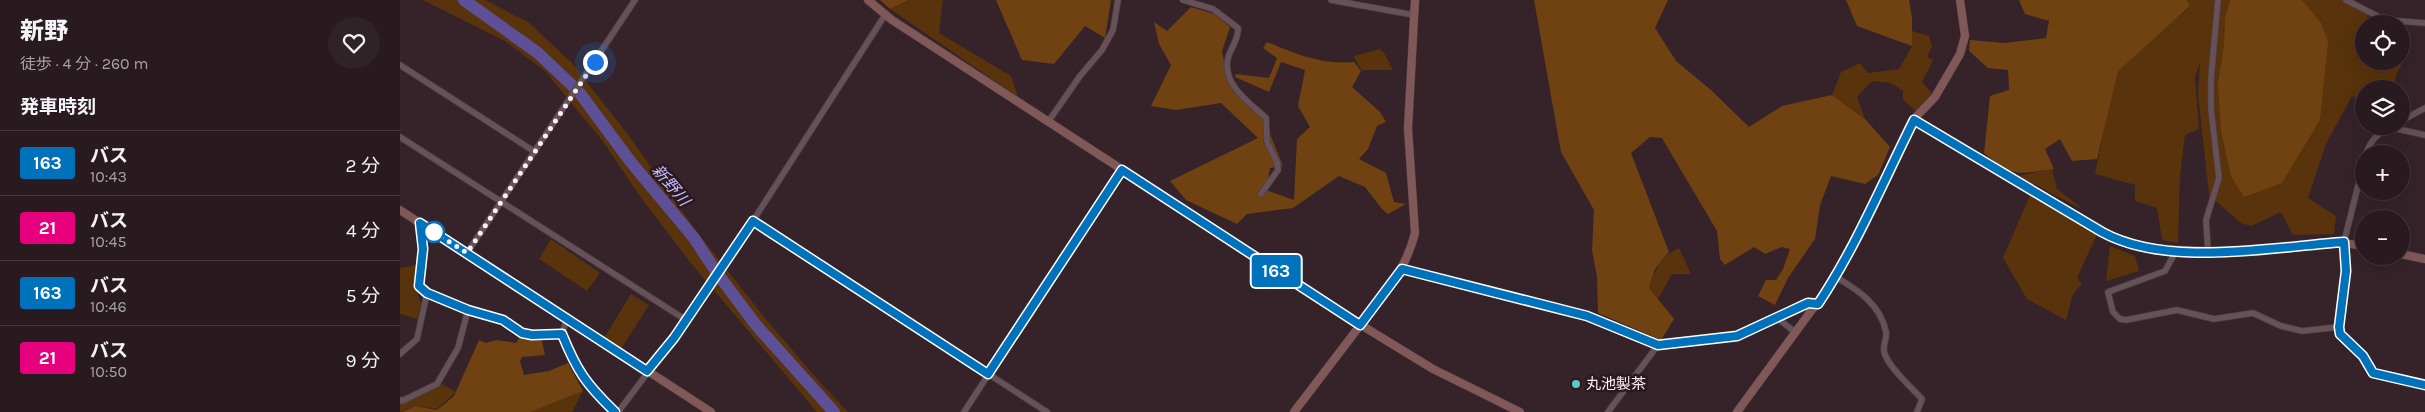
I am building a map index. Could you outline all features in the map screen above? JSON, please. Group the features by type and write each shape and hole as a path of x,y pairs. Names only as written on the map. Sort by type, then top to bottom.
{"street":[{"path":"467,253 635,0"},
{"path":"868,0 885,15 1360,325 1433,369 1520,412"},
{"path":"1048,122 1080,76 1102,50 1112,30 1118,0"},
{"path":"1183,0 1213,9 1238,28 1238,33 1228,58 1228,71 1241,96 1266,118 1267,142 1277,162 1278,170 1261,194"},
{"path":"1331,0 1414,15"},
{"path":"1294,412 1402,269 1411,247 1414,233 1408,128 1415,0"},
{"path":"1737,412 1836,277 1914,120 1935,97 1963,46 1965,36 1960,0"},
{"path":"2208,251 2206,220 2219,178 2211,109 2211,78 2218,0"},
{"path":"2346,0 2385,20 2425,22"},
{"path":"567,318 562,334 575,365 590,388 616,412 686,320 724,266 885,15"},
{"path":"400,64 535,152"},
{"path":"2410,116 2425,108"},
{"path":"1914,120 2111,237 2134,245 2176,251 2258,252 2344,242 2355,244"},
{"path":"2410,130 2425,135"},
{"path":"2368,145 2377,135"},
{"path":"400,137 686,320"},
{"path":"964,412 1122,170"},
{"path":"2355,198 2344,242 2346,271 2339,327 2340,334 2363,356 2373,373 2425,385"},
{"path":"400,210 711,412"},
{"path":"753,221 1047,412"},
{"path":"420,223 423,249 419,286 427,293 468,310 503,320 522,333 532,335 562,334"},
{"path":"2176,251 2171,264 2165,271 2108,292 2113,312 2120,319 2126,320 2177,310 2214,319 2253,313 2281,326 2302,331 2339,327"},
{"path":"2410,256 2425,259"},
{"path":"1402,269 1587,316 1658,345 1737,336 1808,303 1818,304"},
{"path":"1836,277 1872,303 1880,315 1886,333 1884,351 1922,399 1916,412"},
{"path":"400,354 417,339 427,293"},
{"path":"400,400 402,401 437,384 458,348 468,310"},
{"path":"1777,318 1795,332"},
{"path":"1608,412 1658,345"}],"shaded area":[{"path":"423,0 485,0 528,22 572,63 629,136 694,228 764,317 848,412 817,412 690,262 639,195 602,140 545,71 505,41"},
{"path":"880,0 909,0 890,9"},
{"path":"910,0 943,0 939,33 1011,76 1018,97 890,9"},
{"path":"996,0 1111,0 1105,38 1085,26 1054,64 1022,60"},
{"path":"1534,0 1668,0 1655,28 1676,61 1711,90 1749,127 1782,106 1832,95 1865,119 1890,147 1878,175 1865,184 1831,176 1820,205 1815,239 1788,278 1775,305 1758,296 1766,280 1776,280 1783,269 1790,249 1782,247 1765,254 1754,247 1725,265 1720,259 1717,231 1662,138 1650,137 1631,153 1669,252 1655,269 1649,288 1674,319 1661,340 1598,313 1597,277 1592,250 1594,210 1561,152"},
{"path":"1846,0 1909,0 1912,18 1912,46 1857,26"},
{"path":"2019,0 2187,0 2190,6 2118,71 2097,159 2072,161 2060,139 2045,149 2054,169 2023,173 2016,172 2003,167 1984,153 1990,96 2009,90 2008,70 1988,68 1969,51 1970,40 2004,43 2046,38 2049,21 2025,14"},
{"path":"2187,0 2345,0 2368,13 2368,15 2355,15 2355,70 2399,70 2395,80 2355,80 2355,97 2352,96 2326,144 2308,198 2336,216 2334,234 2293,235 2281,212 2251,226 2241,223 2209,195 2198,94 2200,63 2195,77 2199,129 2185,135 2180,176 2178,243 2162,240 2157,208 2135,201 2135,185 2095,174 2116,69 2190,7"},
{"path":"2230,0 2302,0 2321,23 2328,41 2320,120 2282,183 2244,197 2231,176 2221,131 2218,84 2224,45 2225,19"},
{"path":"1191,7 1214,14 1230,27 1222,51 1227,75 1234,88 1260,110 1283,166 1270,168 1266,190 1294,200 1297,139 1310,127 1298,106 1305,70 1281,62 1269,92 1235,77 1236,74 1269,78 1277,58 1263,48 1267,42 1320,60 1354,62 1361,71 1352,87 1380,112 1386,122 1377,126 1368,149 1359,159 1386,173 1394,202 1406,204 1388,214 1365,187 1339,176 1293,208 1247,214 1237,224 1186,200 1170,181 1258,138 1221,103 1176,110 1151,106 1171,65 1159,44 1154,22 1167,31"},
{"path":"1912,31 1929,36 1932,46 1927,57 1933,60 1922,82 1932,93 1917,112 1903,100 1903,91 1891,83 1872,81 1857,97 1865,119 1832,95 1841,72 1860,63 1868,73 1899,69 1912,46"},
{"path":"1380,49 1393,70 1361,70 1354,56"},
{"path":"2052,169 2057,189 2084,210 2018,176"},
{"path":"2030,195 2097,234 2077,278 2082,284 2073,294 2066,320 2027,299 2003,258"},
{"path":"551,239 600,273 587,291 539,259"},
{"path":"2110,246 2135,256 2139,271 2106,281"},
{"path":"1679,248 1691,274 1672,274 1658,299 1649,288 1654,275 1663,259"},
{"path":"416,265 415,285 421,304 417,319 400,314 400,268"},
{"path":"631,294 649,305 621,349 604,338"},
{"path":"541,336 545,355 522,357 520,361 524,375 549,371 568,363 583,391 530,412 402,412 415,406 437,410 454,396 479,340 486,343 496,340 516,343 520,337"},
{"path":"442,384 456,392 437,409 415,406 400,412 400,401"},
{"path":"583,391 572,412 529,412"}],"waterway":[{"name":"新野川","path":"464,0 538,53 579,92 630,161 694,238 717,273 756,325 834,412"}],"bus line":[{"name":"163","path":"615,412 590,388 575,365 562,334 532,335 522,333 503,320 468,310 427,293 419,286 423,249 420,223 647,371 674,338 753,221 988,374 1122,170 1360,325 1402,269 1587,316 1658,345 1737,336 1808,303 1818,304 1836,277 1914,120 2102,232 2134,245 2176,251 2258,252 2344,242 2346,271 2339,327 2340,334 2363,356 2373,373 2425,385"}],"place":[{"name":"丸池製茶","path":"1576,384"}],"route":[{"path":"434,232 467,253 595,62"}]}
